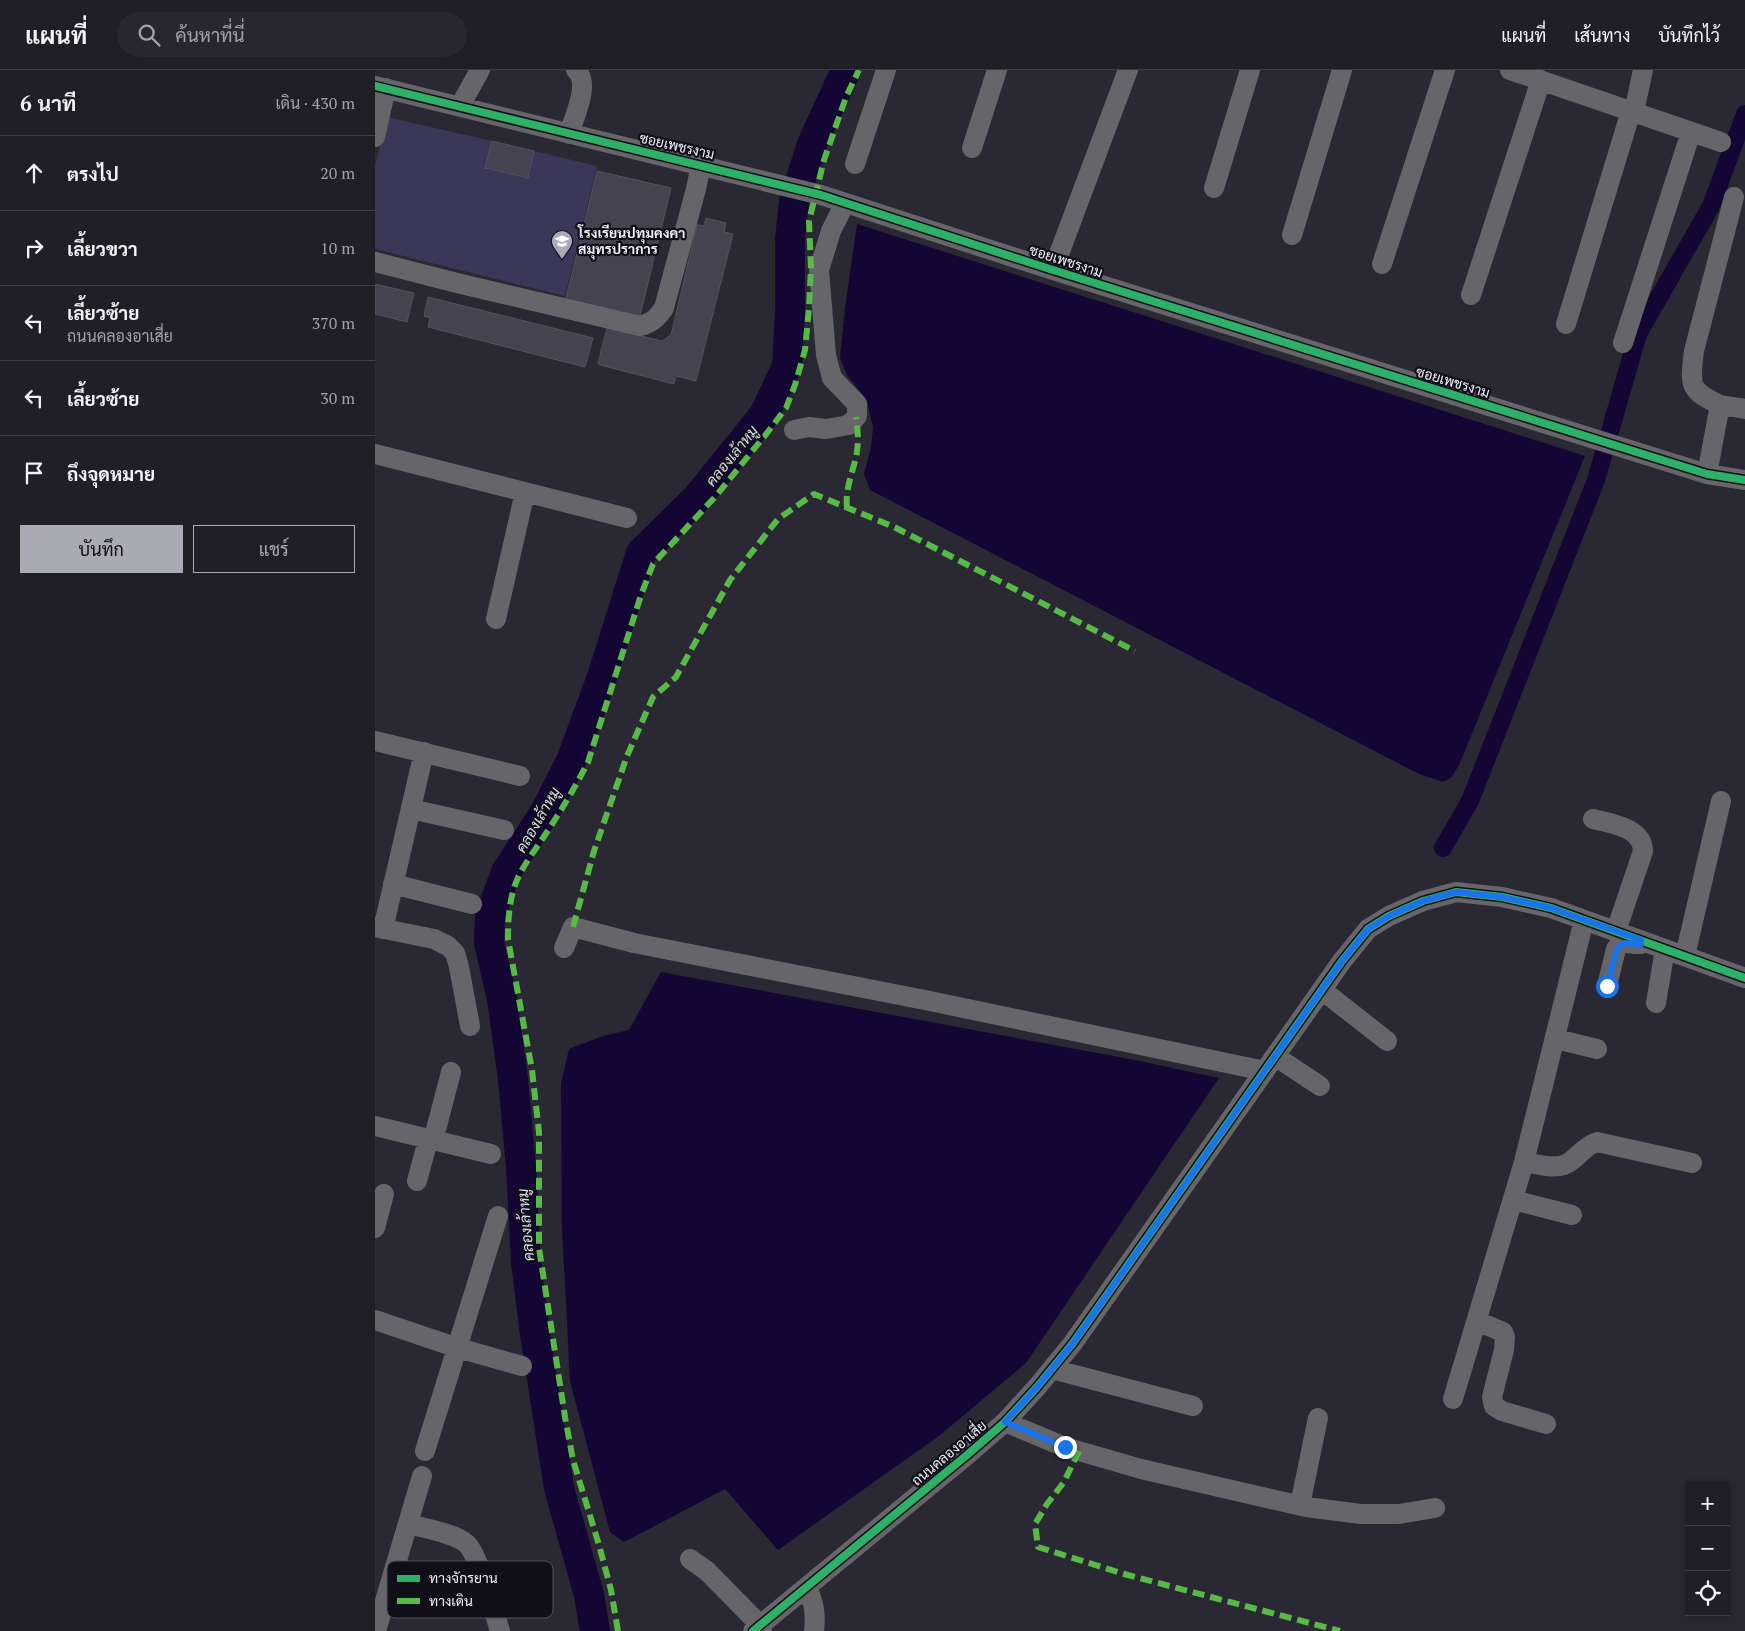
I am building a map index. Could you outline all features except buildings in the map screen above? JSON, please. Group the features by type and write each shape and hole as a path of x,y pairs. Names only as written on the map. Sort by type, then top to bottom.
{"street":[{"path":"460,106 480,70"},
{"path":"569,134 582,93 583,81 576,70"},
{"path":"855,164 886,70"},
{"path":"972,148 997,70"},
{"path":"1053,270 1128,70"},
{"path":"1214,188 1250,70"},
{"path":"1291,235 1342,70"},
{"path":"1382,264 1445,70"},
{"path":"1510,70 1721,142"},
{"path":"1566,324 1633,112 1643,70"},
{"path":"1471,295 1541,80"},
{"path":"375,137 381,87"},
{"name":"ซอยเพชรงาม","path":"381,87 821,195 1053,270 1707,474 1745,480"},
{"path":"1623,343 1691,132"},
{"path":"375,262 640,326 651,323 664,308 701,165"},
{"path":"1734,197 1694,351 1691,376 1695,390 1705,398 1720,405 1745,409"},
{"path":"795,430 809,427 826,429 849,425 857,416 857,404 831,378 826,355 819,270 831,231 845,203"},
{"path":"1707,474 1720,405"},
{"path":"375,454 627,518"},
{"path":"496,619 525,492"},
{"path":"375,741 520,776"},
{"path":"424,752 393,884 379,928 434,939 448,946 455,953 471,1026"},
{"path":"1685,956 1721,801"},
{"path":"411,808 504,830"},
{"path":"1593,819 1625,827 1641,840 1643,845 1643,851 1616,931"},
{"path":"393,884 472,904"},
{"name":"ถนนคลองอาเสี่ย","path":"759,1629 967,1456 1005,1422 1037,1387 1073,1343 1342,961 1368,929 1389,916 1423,901 1456,892 1502,897 1551,908 1745,978"},
{"path":"1453,1399 1524,1162 1584,920"},
{"path":"564,948 573,927 634,943 1270,1064 1320,1086"},
{"path":"1607,986 1620,944 1625,942 1641,944 1641,940"},
{"path":"1656,1003 1665,948"},
{"path":"1713,966 1745,978"},
{"path":"1322,990 1387,1041"},
{"path":"1556,1039 1597,1049"},
{"path":"417,1181 451,1072"},
{"path":"375,1126 491,1154"},
{"path":"1524,1162 1552,1166 1565,1165 1590,1144 1597,1142 1692,1163"},
{"path":"375,1228 385,1194"},
{"path":"1513,1200 1573,1215"},
{"path":"425,1451 498,1216"},
{"path":"375,1320 458,1348 522,1366"},
{"path":"1477,1321 1503,1332 1505,1337 1504,1350 1492,1397 1495,1406 1502,1411 1545,1424"},
{"path":"1052,1368 1193,1406"},
{"path":"1299,1505 1318,1418"},
{"path":"1005,1422 1065,1447 1141,1469 1299,1505 1361,1514 1399,1514 1435,1508"},
{"path":"397,1561 422,1476"},
{"path":"408,1524 453,1536 466,1544 477,1561"},
{"path":"690,1560 707,1571 759,1629"},
{"path":"807,1588 815,1606 814,1631"},
{"path":"376,1631 387,1594"},
{"path":"496,1618 500,1631"}],"shaded area":[{"path":"387,117 492,141 486,169 528,178 534,151 597,166 565,296 375,249 375,167"},
{"path":"857,224 1585,456 1460,763 1452,777 1443,782 1419,774 870,490 864,474 871,447 873,428 867,400 847,375 840,358"},
{"path":"661,972 1135,1060 1219,1078 1026,1363 939,1436 778,1550 725,1489 624,1542 610,1532 570,1381 562,1228 561,1083 569,1049 603,1036 629,1030"}],"waterway":[{"name":"คลองเล้าหมู","path":"595,1631 589,1595 559,1488 535,1334 526,1262 521,1167 513,1079 502,999 489,943 490,916 506,872 545,812 571,761 602,677 641,553 697,498 764,415 787,366 790,313 790,239 794,201 812,144 846,70"},
{"path":"1443,848 1470,801 1596,480 1638,334 1711,206 1745,114"}],"marked path":[{"path":"618,1631 611,1590 573,1460 539,1248 539,1132 532,1070 508,939 510,905 521,871 579,780 588,762 641,595 653,564 715,497 786,408 805,350 811,268 809,221 824,160 846,97 859,70"},
{"path":"847,508 848,488 858,447 856,417"},
{"path":"573,927 594,851 627,756 653,697 676,677 730,580 778,519 814,494 894,527 1135,651"},
{"path":"1079,1451 1064,1482 1035,1524 1038,1547 1124,1574 1340,1631"}],"cycle path":[{"path":"375,86 821,195 1053,270 1707,474 1745,480"},
{"path":"753,1631 967,1455 1005,1422 1037,1387 1073,1343 1342,961 1368,929 1389,916 1423,901 1456,892 1502,897 1551,908 1745,978"}],"place":[{"name":"โรงเรียนปทุมคงคา สมุทรปราการ","path":"562,260"}],"route":[{"path":"1065,1447 1005,1422 1073,1343 1342,961 1368,929 1389,916 1423,901 1456,892 1502,897 1551,908 1641,940 1641,944 1625,942 1620,944 1607,986"}]}
